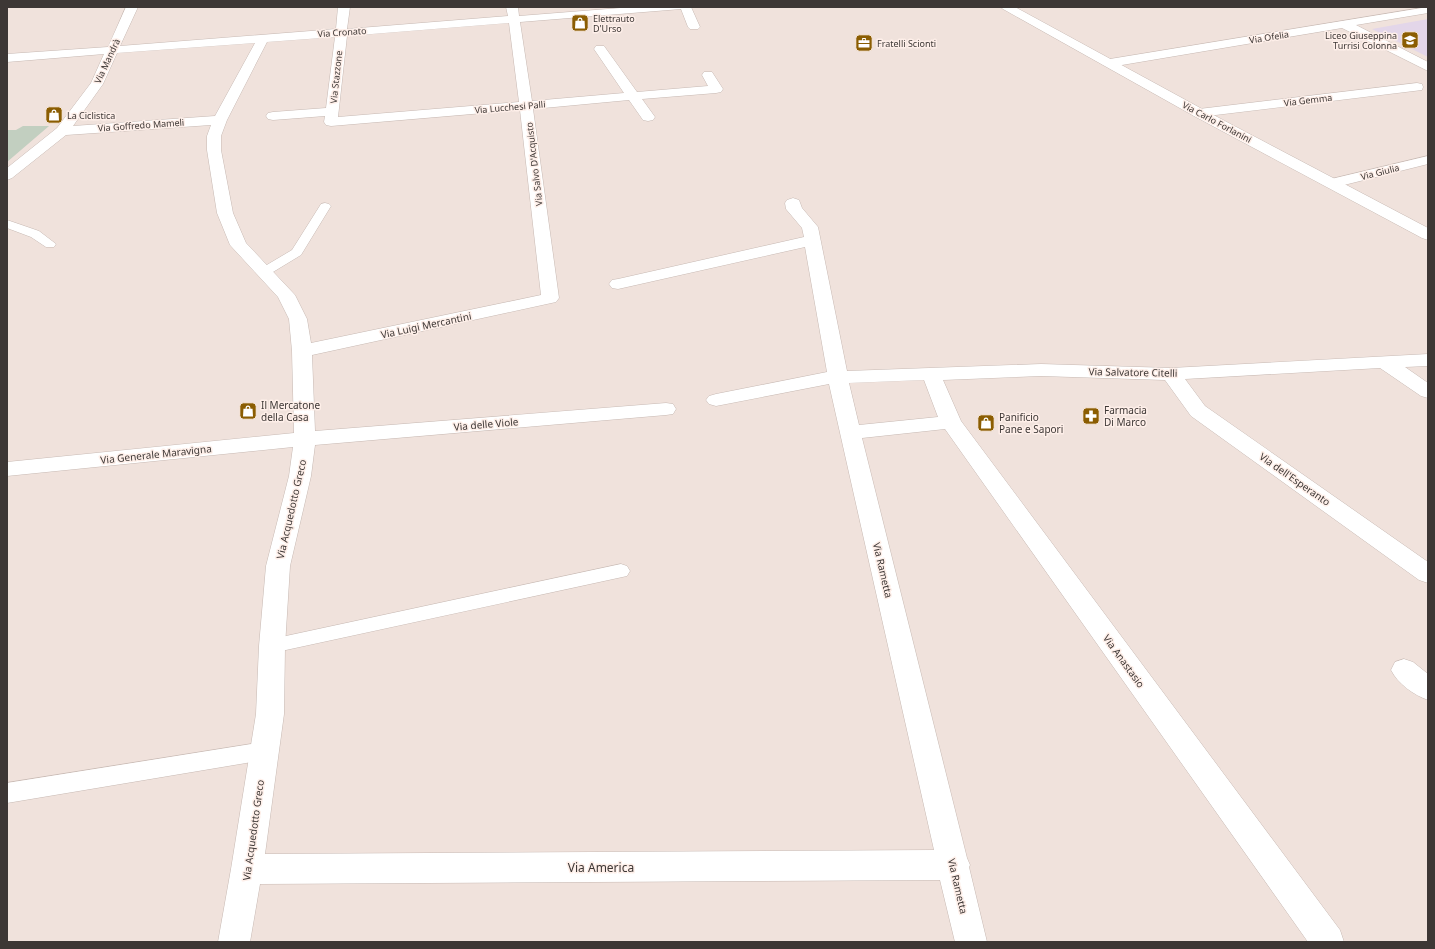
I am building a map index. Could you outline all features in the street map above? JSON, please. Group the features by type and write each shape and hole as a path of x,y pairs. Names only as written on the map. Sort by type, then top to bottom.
{"street":[{"name":"Via Mandrà","path":"7,175 62,130 97,84 132,7"},
{"name":"Via Stazzone","path":"332,117 344,7"},
{"name":"Via Cronato","path":"7,58 341,32 512,13 677,7"},
{"path":"685,7 694,28"},
{"name":"Via Carlo Forlanini","path":"1007,7 1200,113 1428,235"},
{"name":"Via Ofelia","path":"1110,63 1428,10"},
{"name":"Via Salvo D'Acquisto","path":"512,13 526,105 550,298"},
{"path":"1344,24 1428,67"},
{"name":"Via Acquedotto Greco","path":"234,942 247,869 270,714 272,646 278,566 300,476 305,439 302,351 298,319 286,294 238,245 225,213 214,150 214,136 220,120 263,38"},
{"path":"600,49 648,117"},
{"name":"Via Lucchesi Palli","path":"332,117 526,105 716,89 708,75"},
{"name":"Via Gemma","path":"1200,113 1417,86"},
{"path":"273,116 332,117"},
{"name":"Via Goffredo Mameli","path":"62,130 220,120"},
{"name":"Via Giulia","path":"1332,183 1428,160"},
{"name":"Via Rametta","path":"793,203 794,209 810,227 838,378 850,433 954,865 971,942"},
{"path":"618,284 813,240"},
{"name":"Via Luigi Mercantini","path":"302,351 550,298"},
{"name":"Via Salvatore Citelli","path":"838,378 1041,370 1171,374 1428,360"},
{"path":"1384,362 1428,392"},
{"name":"Via Anastasio","path":"931,374 951,422 1328,942"},
{"name":"Via dell'Esperanto","path":"1171,374 1198,411 1428,574"},
{"path":"716,400 825,378 838,378"},
{"name":"Via delle Viole","path":"305,439 666,410"},
{"path":"850,433 951,422"},
{"name":"Via Generale Maravigna","path":"7,469 305,439"},
{"path":"1404,670 1428,689"},
{"name":"Via America","path":"247,869 954,865"}],"lane":[{"path":"264,272 297,252 325,206"},
{"path":"7,224 36,234 50,244"},
{"path":"272,646 621,571"},
{"path":"7,793 264,751"}],"shaded area":[{"name":"Liceo Giuseppina Turrisi Colonna","path":"1428,19 1428,57 1372,29"}],"green space":[{"path":"23,126 49,126 7,162 7,130 16,130"}],"place":[{"name":"Elettrauto D'Urso","path":"580,23"},
{"name":"Liceo Giuseppina Turrisi Colonna","path":"1410,40"},
{"name":"Fratelli Scionti","path":"864,43"},
{"name":"La Ciclistica","path":"54,115"},
{"name":"Il Mercatone della Casa","path":"248,411"},
{"name":"Farmacia Di Marco","path":"1091,416"},
{"name":"Panificio Pane e Sapori","path":"986,423"}]}
